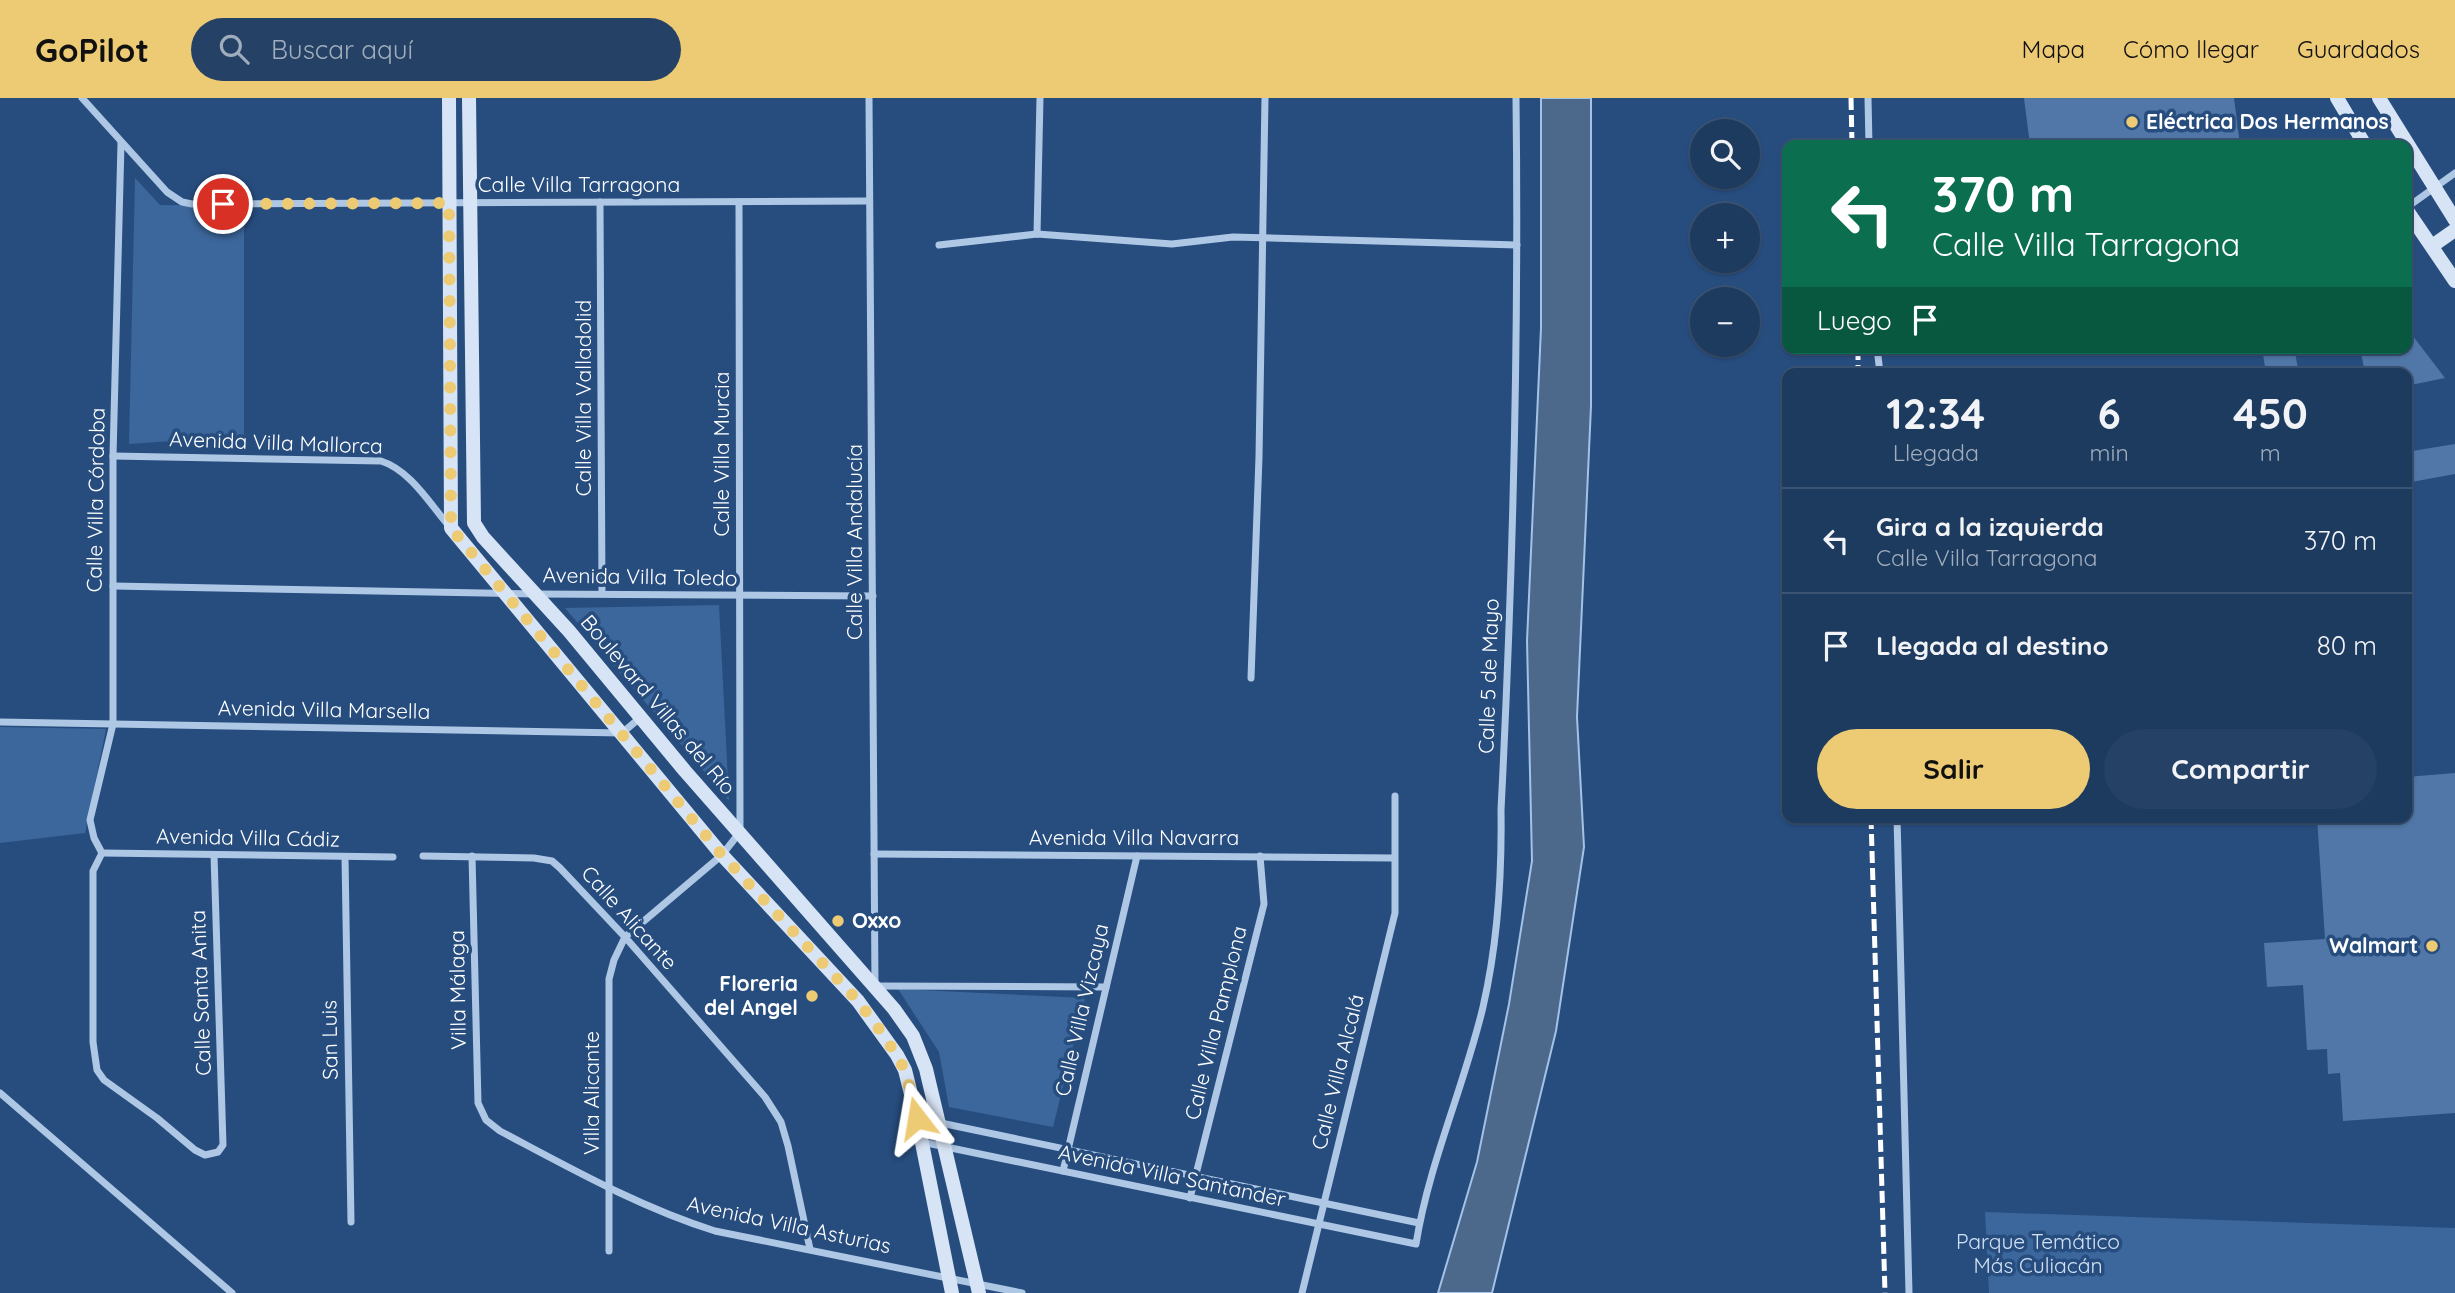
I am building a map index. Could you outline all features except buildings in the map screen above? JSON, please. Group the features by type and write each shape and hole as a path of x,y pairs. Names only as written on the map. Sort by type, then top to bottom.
{"street":[{"name":"Calle Villa Tarragona","path":"82,98 167,192 182,202 869,201"},
{"path":"449,98 451,528 722,855 858,1001 885,1037 905,1070 953,1293"},
{"name":"Boulevard Villas del Río","path":"470,98 474,523 483,537 569,631 875,986 913,1036 926,1069 978,1288"},
{"name":"Calle Villa Andalucía","path":"869,98 875,986"},
{"path":"1037,234 1040,98"},
{"path":"1251,678 1259,457 1265,98"},
{"name":"Calle 5 de Mayo","path":"1416,1244 1419,1223 1482,1009 1496,934 1502,860 1501,810 1514,495 1516,98"},
{"path":"1868,98 1869,140"},
{"path":"2337,98 2362,140"},
{"path":"2379,98 2405,140"},
{"name":"Calle Villa Córdoba","path":"102,853 94,838 90,820 113,724 113,456 121,143"},
{"path":"2412,152 2455,220"},
{"path":"2412,205 2455,173"},
{"name":"Calle Villa Valladolid","path":"600,202 602,593"},
{"name":"Calle Villa Murcia","path":"738,202 740,832"},
{"path":"2412,218 2454,279"},
{"path":"2432,246 2455,230"},
{"path":"939,245 1037,234 1172,244 1233,237 1517,245"},
{"name":"Avenida Villa Mallorca","path":"113,456 381,461 403,472 451,528"},
{"name":"Avenida Villa Toledo","path":"113,586 534,594 873,596"},
{"path":"622,733 641,717"},
{"name":"Avenida Villa Marsella","path":"0,722 622,733"},
{"name":"Calle Villa Alcalá","path":"1302,1293 1395,913 1395,796"},
{"path":"1897,823 1909,1293"},
{"path":"625,937 722,855 740,832"},
{"name":"Avenida Villa Cádiz","path":"102,853 393,857"},
{"name":"Calle Santa Anita","path":"102,853 93,871 93,1042 97,1070 104,1080 205,1155 218,1152 223,1145 214,855"},
{"name":"Avenida Villa Navarra","path":"874,854 1394,858"},
{"name":"San Luis","path":"345,856 351,1222"},
{"path":"423,856 472,856"},
{"name":"Calle Alicante","path":"472,856 552,861 625,937 765,1097 781,1122 789,1146 810,1249"},
{"name":"Villa Málaga","path":"472,856 478,1103 486,1120"},
{"name":"Calle Villa Vizcaya","path":"1063,1171 1136,856"},
{"name":"Calle Villa Pamplona","path":"1190,1198 1264,904 1260,856"},
{"name":"Villa Alicante","path":"609,1251 609,979 625,937"},
{"path":"858,1001 875,986 1106,988"},
{"path":"0,1093 232,1293"},
{"path":"917,1118 1419,1223"},
{"name":"Avenida Villa Asturias","path":"486,1120 500,1131 610,1189 674,1218 715,1231 949,1278 978,1288 1022,1293"},
{"name":"Avenida Villa Santander","path":"922,1142 1416,1244"}],"green space":[{"path":"135,178 160,205 244,206 244,436 129,444"},
{"path":"719,605 729,801 565,608"},
{"path":"0,727 106,729 85,833 0,843"},
{"path":"898,989 1085,998 1053,1127 949,1107 939,1052"},
{"name":"Parque Temático Más Culiacán","path":"1985,1212 2455,1228 2455,1293 1989,1293"}],"shaded area":[{"path":"1541,98 1591,98 1591,406 1577,717 1584,847 1556,1031 1492,1293 1438,1293 1477,1162 1509,1004 1532,861 1527,641 1541,328"}],"railway":[{"path":"1851,98 1852,140"},
{"path":"1858,354 1858,368"},
{"path":"1871,823 1885,1293"}],"place":[{"name":"Eléctrica Dos Hermanos","path":"2132,122"},
{"name":"Oxxo","path":"838,921"},
{"name":"Walmart","path":"2432,946"},
{"name":"Floreria del Angel","path":"812,996"}],"route":[{"path":"223,204 449,203 451,528 722,855 858,1001 905,1070 917,1118"}]}
